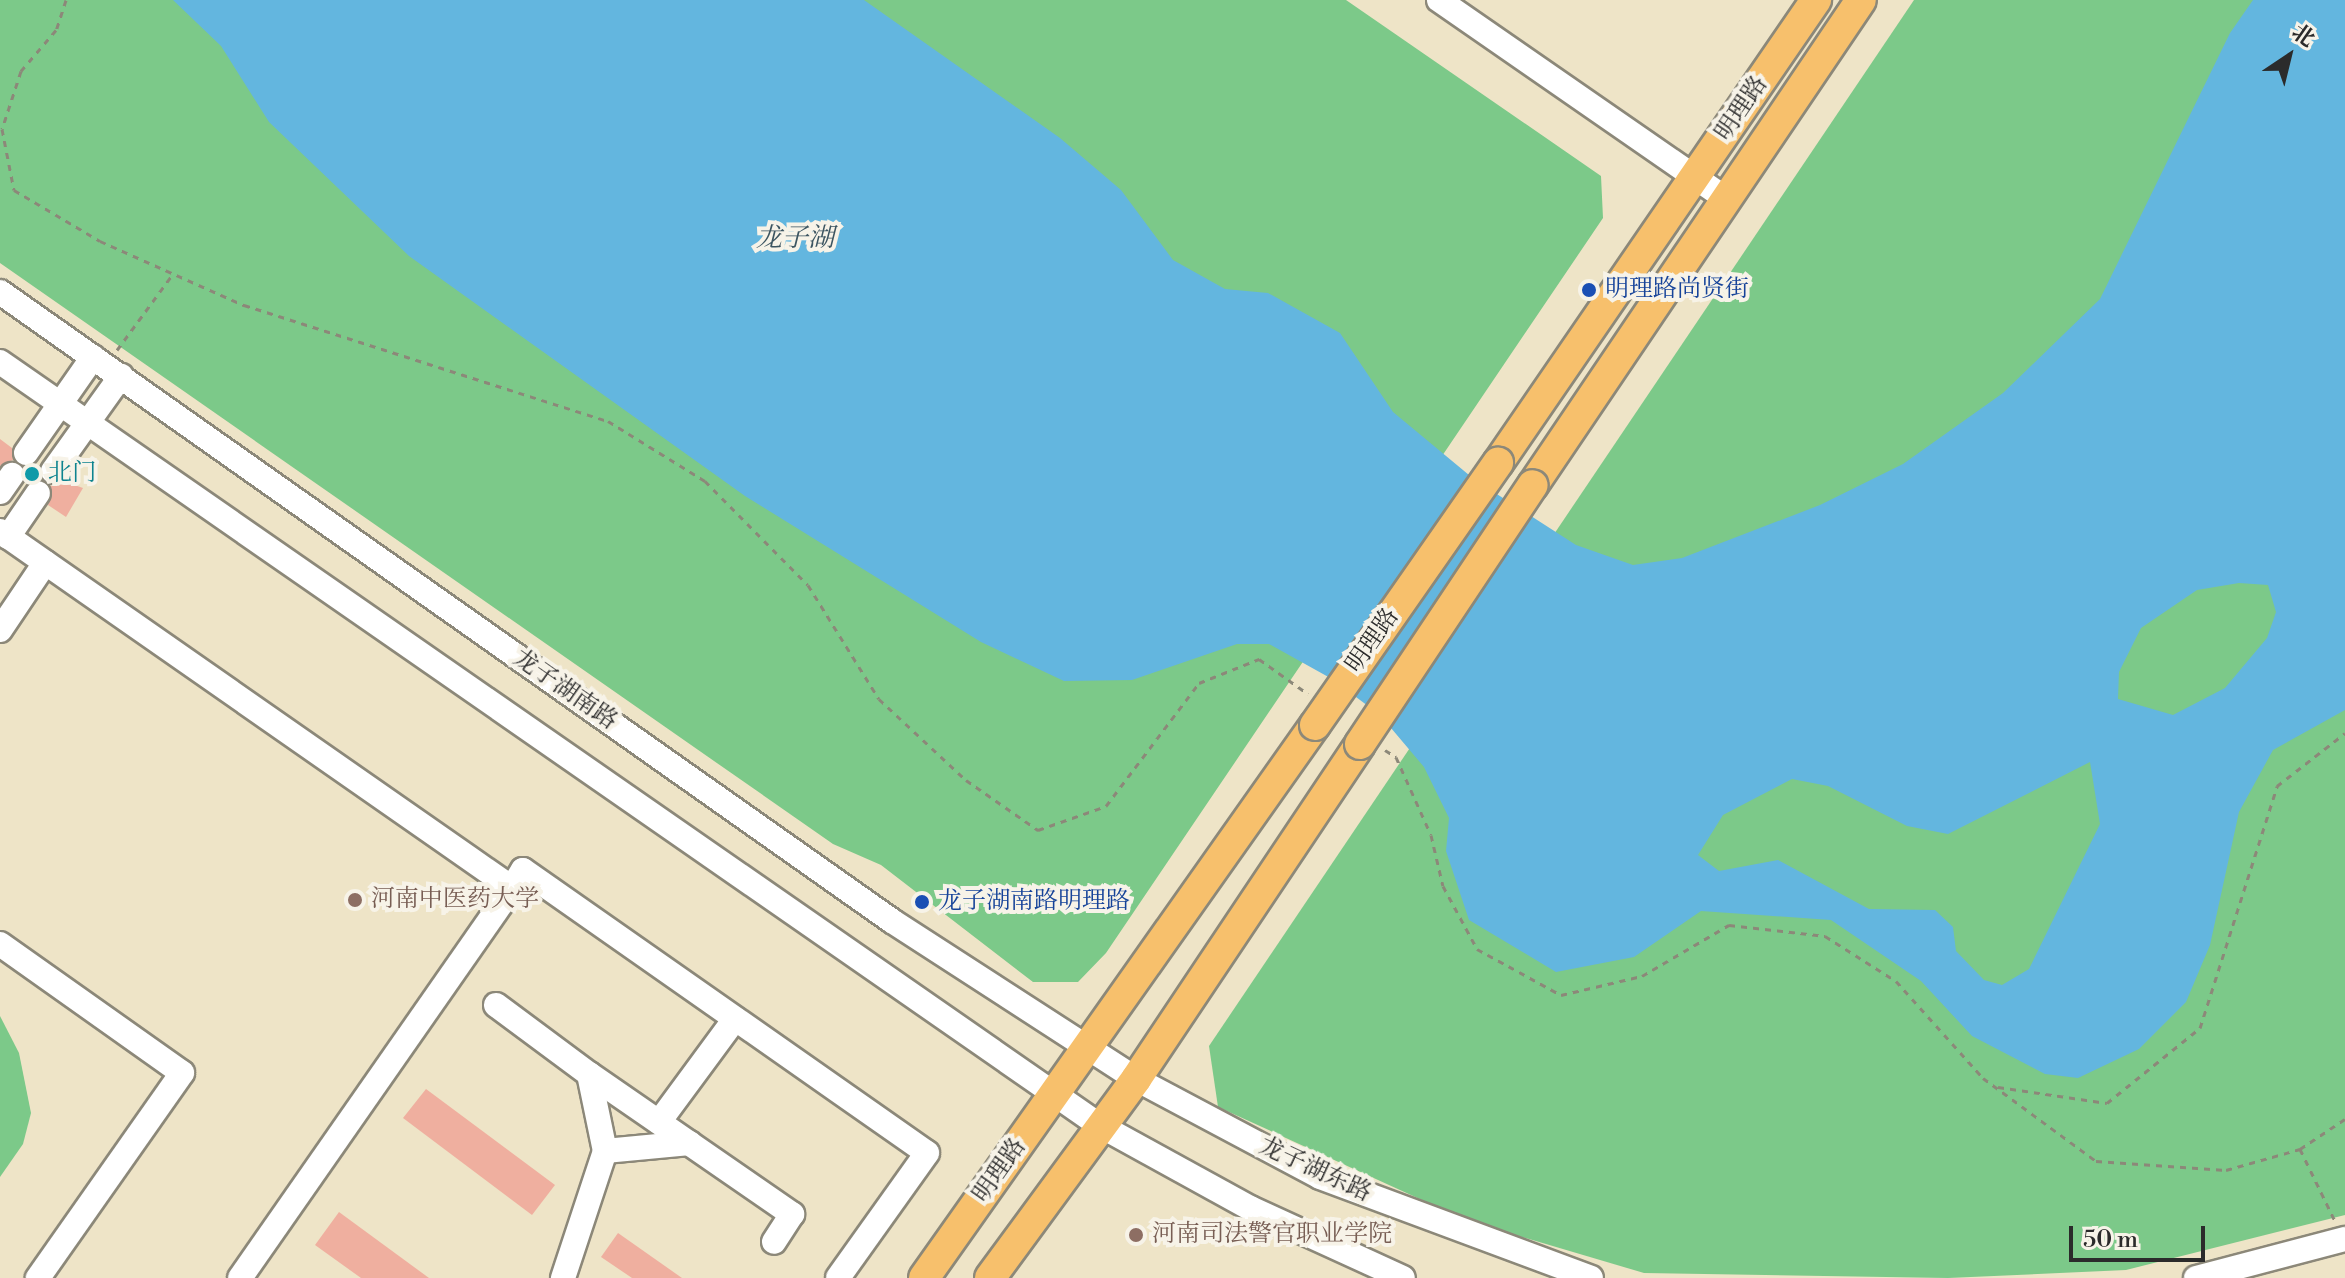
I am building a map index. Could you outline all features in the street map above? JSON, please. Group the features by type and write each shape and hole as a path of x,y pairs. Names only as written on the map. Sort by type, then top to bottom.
{"main road":[{"name":"明理路","path":"924,1278 1053,1094 1090,1049 1318,715 1498,463 1816,0"},
{"name":"明理路","path":"990,1278 1099,1125 1136,1079 1366,742 1533,485 1861,0"}],"street":[{"path":"1439,0 1725,198"},
{"name":"龙子湖南路","path":"0,292 892,921 1136,1079"},
{"path":"0,362 1099,1125 1250,1208 1403,1278"},
{"path":"26,453 61,405 107,366"},
{"path":"53,471 88,422 107,366"},
{"path":"38,493 4,534 512,888"},
{"path":"0,630 45,563"},
{"path":"240,1278 523,870 927,1153 838,1278"},
{"path":"0,944 182,1073 38,1278"},
{"path":"496,1005 589,1074 792,1214 774,1242"},
{"path":"659,1122 735,1019"},
{"path":"563,1278 605,1151 589,1074"},
{"name":"龙子湖东路","path":"1136,1079 1320,1177 1591,1278"},
{"path":"605,1151 690,1143"},
{"path":"2196,1278 2344,1239"}],"path":[{"path":"66,0 56,30 21,71 2,129 14,190 173,274 244,305 608,421 705,481 808,585 879,699 966,780 1038,830 1106,806 1199,683 1259,659 1318,715"},
{"path":"107,366 173,274"},
{"path":"1994,1086 2107,1103 2200,1028 2277,786 2345,733"},
{"path":"1366,742 1396,757 1431,835 1443,886 1477,949 1561,995 1642,976 1729,925 1825,936 1896,981 1994,1086 2096,1161 2226,1170 2300,1149 2345,1119"},
{"path":"2300,1149 2344,1239"}],"green space":[{"path":"0,0 1346,0 1601,176 1603,218 1106,953 1078,982 1033,982 881,865 833,844 0,263"},
{"path":"1914,0 2345,0 2345,1215 2126,1270 1948,1278 1644,1273 1468,1221 1218,1107 1209,1046"},
{"path":"0,1016 19,1053 31,1113 23,1144 0,1177"}],"water":[{"name":"龙子湖","path":"173,0 864,0 1060,138 1121,190 1173,260 1225,289 1268,293 1340,333 1393,412 1475,480 1576,545 1633,565 1682,558 1820,505 1903,464 2003,393 2100,299 2230,33 2253,0 2345,0 2345,710 2273,750 2239,812 2210,945 2186,1002 2139,1049 2078,1078 2045,1074 1972,1036 1921,981 1831,920 1701,911 1634,957 1556,972 1469,920 1446,851 1449,818 1424,767 1380,715 1332,679 1269,644 1237,644 1132,680 1064,681 981,642 745,496 409,256 269,122 221,46","holes":["2239,583 2268,585 2276,612 2267,638 2225,688 2173,715 2118,699 2119,672 2141,628 2197,590","2090,762 2100,824 2029,969 2002,985 1984,980 1956,951 1953,927 1935,910 1869,909 1778,860 1719,871 1698,855 1723,815 1792,779 1828,786 1907,826 1948,834"]}],"building":[{"path":"0,439 12,448 13,460 0,466"},
{"path":"63,481 83,488 66,517 48,505 51,486"},
{"path":"426,1089 555,1185 532,1215 403,1118"},
{"path":"339,1212 429,1278 361,1278 315,1245"},
{"path":"618,1233 682,1278 632,1278 601,1257"}],"place":[{"name":"明理路尚贤街","path":"1589,290"},
{"name":"北门","path":"32,474"},
{"name":"河南中医药大学","path":"355,900"},
{"name":"龙子湖南路明理路","path":"922,902"},
{"name":"河南司法警官职业学院","path":"1136,1235"}]}
